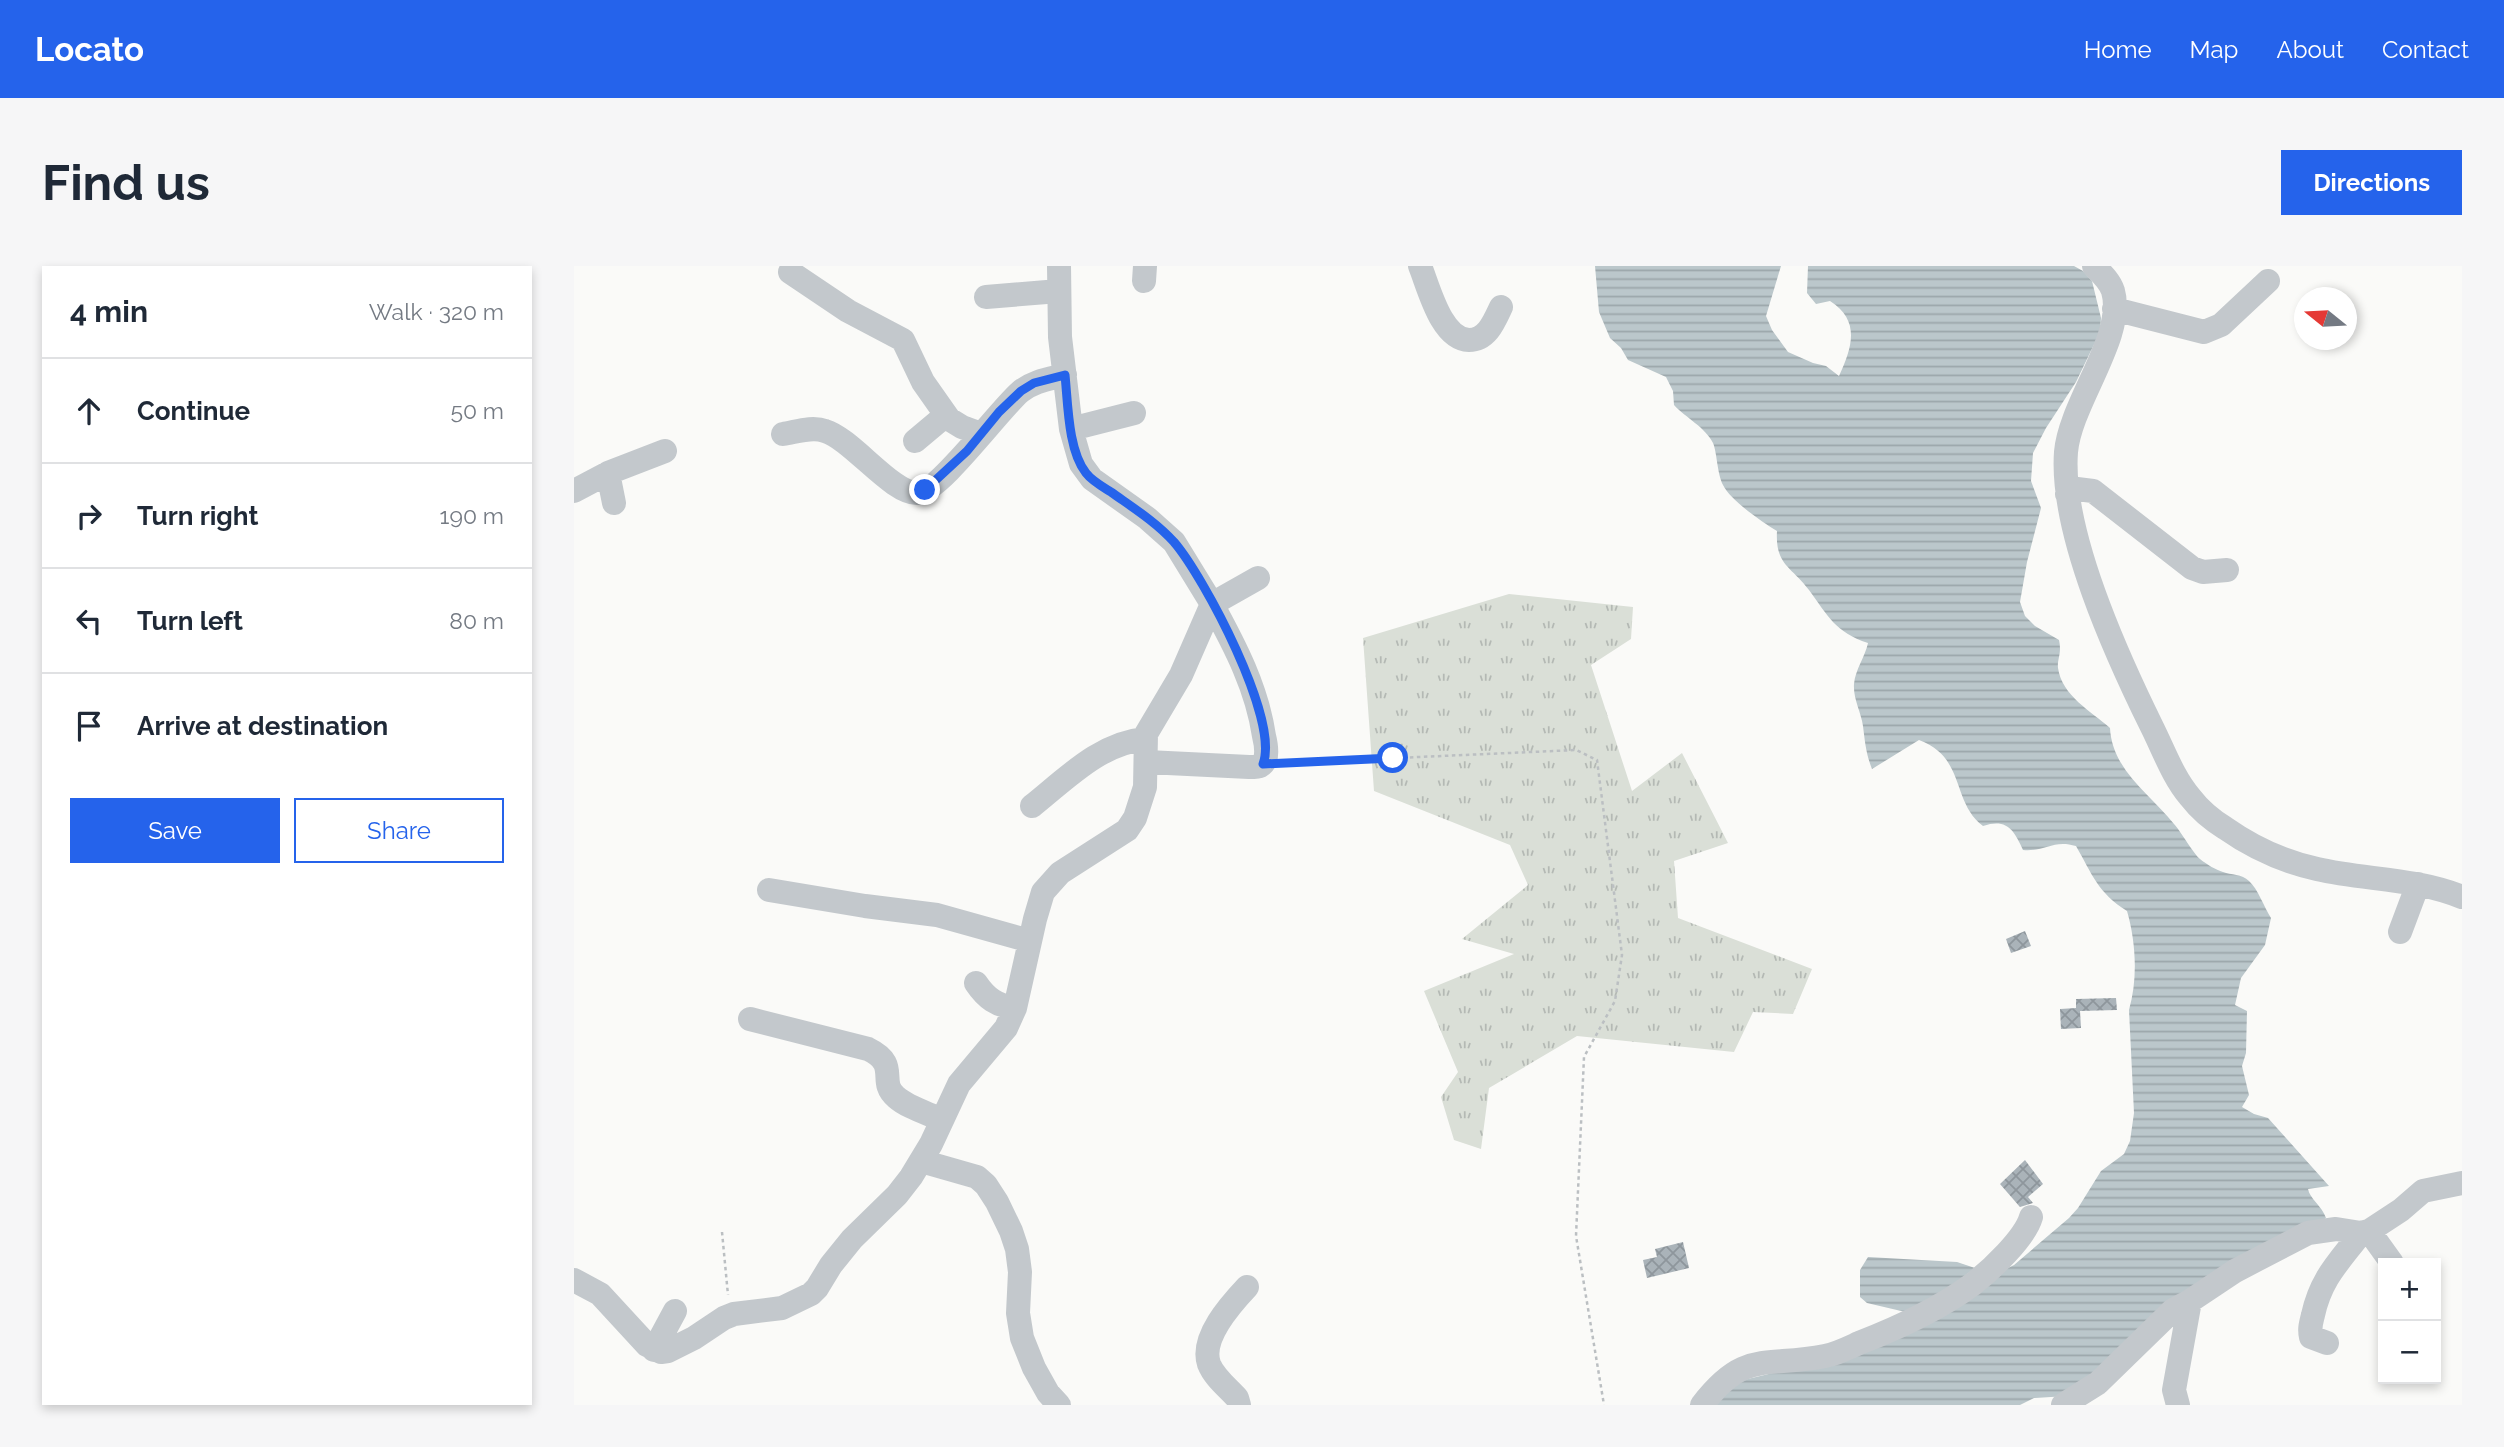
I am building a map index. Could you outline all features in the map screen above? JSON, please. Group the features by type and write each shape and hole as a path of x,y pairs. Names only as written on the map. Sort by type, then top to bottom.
{"street":[{"path":"1032,806 1106,751 1129,741 1146,750 1249,768 1259,767 1266,756 1261,711 1243,664 1212,604 1174,542 1147,518 1085,473 1077,456 1071,429 1060,337 1059,266"},
{"path":"1420,266 1443,324 1451,334 1461,339 1473,340 1484,336 1501,307"},
{"path":"2094,266 2106,278 2113,292 2114,309 2108,340 2078,405 2070,431 2066,449 2067,494 2101,611 2136,694 2176,777 2189,797 2205,814 2227,830 2266,851 2323,870 2418,884 2462,897"},
{"path":"790,272 848,311 903,340 923,382 946,415 962,427 981,434"},
{"path":"2114,309 2204,332 2221,325 2268,281"},
{"path":"986,297 1059,291"},
{"path":"783,434 826,430 895,484 915,494 921,493 940,479 1021,391 1034,383 1065,375"},
{"path":"1071,429 1134,413"},
{"path":"915,441 946,415"},
{"path":"574,491 608,473 665,451"},
{"path":"608,473 614,503"},
{"path":"2067,494 2077,489 2093,491 2192,568 2203,572 2227,570"},
{"path":"574,1280 600,1294 654,1350 668,1351 730,1316 772,1311 811,1294 852,1238 897,1195 921,1161 959,1083 1001,1037 1015,1008 1043,892 1074,862 1126,830 1135,818 1145,787 1146,750 1154,720 1181,675 1212,604 1258,578"},
{"path":"2400,932 2418,884"},
{"path":"769,890 937,915 1030,941"},
{"path":"976,983 984,995 993,1001 1015,1008"},
{"path":"750,1019 868,1049 881,1056 887,1064 888,1085 895,1097 940,1119"},
{"path":"921,1161 978,1177 997,1202 1017,1249 1020,1272 1018,1313 1022,1338 1034,1368 1048,1393 1059,1405"},
{"path":"2327,1343 2311,1337 2310,1330 2322,1284 2365,1232 2401,1210 2423,1191 2462,1184"},
{"path":"1702,1405 1728,1376 1751,1365 1825,1356 1916,1318 1986,1273 2028,1226 2031,1217"},
{"path":"2063,1405 2096,1395 2158,1322 2173,1310 2235,1271 2308,1233 2336,1229 2365,1232 2388,1258"},
{"path":"1239,1405 1237,1398 1209,1363 1208,1349 1214,1330 1229,1307 1247,1287"},
{"path":"2178,1405 2174,1390 2190,1301"},
{"path":"654,1350 675,1311"}],"path":[{"path":"1263,764 1576,750 1597,760 1622,955 1615,1000 1584,1056 1576,1236 1604,1405"},
{"path":"722,1232 730,1316"}],"green space":[{"path":"1509,594 1633,607 1631,639 1591,665 1632,791 1682,753 1728,843 1674,861 1678,918 1812,969 1793,1014 1753,1012 1734,1052 1577,1036 1489,1088 1481,1149 1454,1140 1441,1097 1458,1072 1424,991 1514,954 1462,939 1528,885 1510,845 1374,791 1363,638"}],"shaded area":[{"path":"1595,266 1781,266 1766,316 1772,330 1788,352 1826,366 1839,376 1850,345 1850,326 1840,309 1830,301 1816,304 1807,293 1808,266 2074,266 2092,281 2101,318 2100,332 2076,382 2033,453 2031,481 2041,508 2020,602 2025,616 2035,626 2059,640 2058,668 2065,687 2078,702 2110,728 2112,743 2125,769 2174,824 2200,859 2217,870 2246,879 2261,898 2271,918 2265,945 2241,978 2235,1005 2247,1011 2246,1053 2242,1066 2249,1095 2242,1107 2268,1118 2329,1186 2308,1189 2326,1218 2068,1396 2034,1398 2020,1405 1708,1405 1727,1384 1819,1362 2014,1265 2069,1218 2101,1171 2124,1154 2130,1141 2134,1113 2129,1010 2134,986 2134,948 2127,911 2102,890 2076,846 2061,844 2023,850 2013,832 2004,825 1983,826 1966,805 1951,768 1934,748 1919,740 1872,769 1854,690 1856,674 1868,643 1848,634 1833,622 1782,558 1777,531 1747,510 1727,491 1721,480 1713,443 1705,432 1674,405 1673,391 1666,377 1628,360 1621,348 1610,338 1599,312"},
{"path":"1868,1257 1957,1262 1975,1268 1914,1314 1867,1303 1860,1297 1860,1270"}],"building":[{"path":"2025,931 2031,946 2011,953 2006,939"},
{"path":"2116,998 2117,1010 2080,1011 2081,1028 2061,1029 2060,1009 2076,1008 2076,999"},
{"path":"2025,1160 2043,1184 2028,1197 2033,1203 2020,1207 2000,1184"},
{"path":"1683,1242 1689,1268 1647,1278 1643,1260 1657,1257 1655,1249"}],"route":[{"path":"925,490 940,479 1021,391 1034,383 1065,375 1071,429 1077,456 1085,473 1147,518 1174,542 1204,588 1226,629 1251,682 1261,711 1266,745 1263,764 1393,758"}]}
